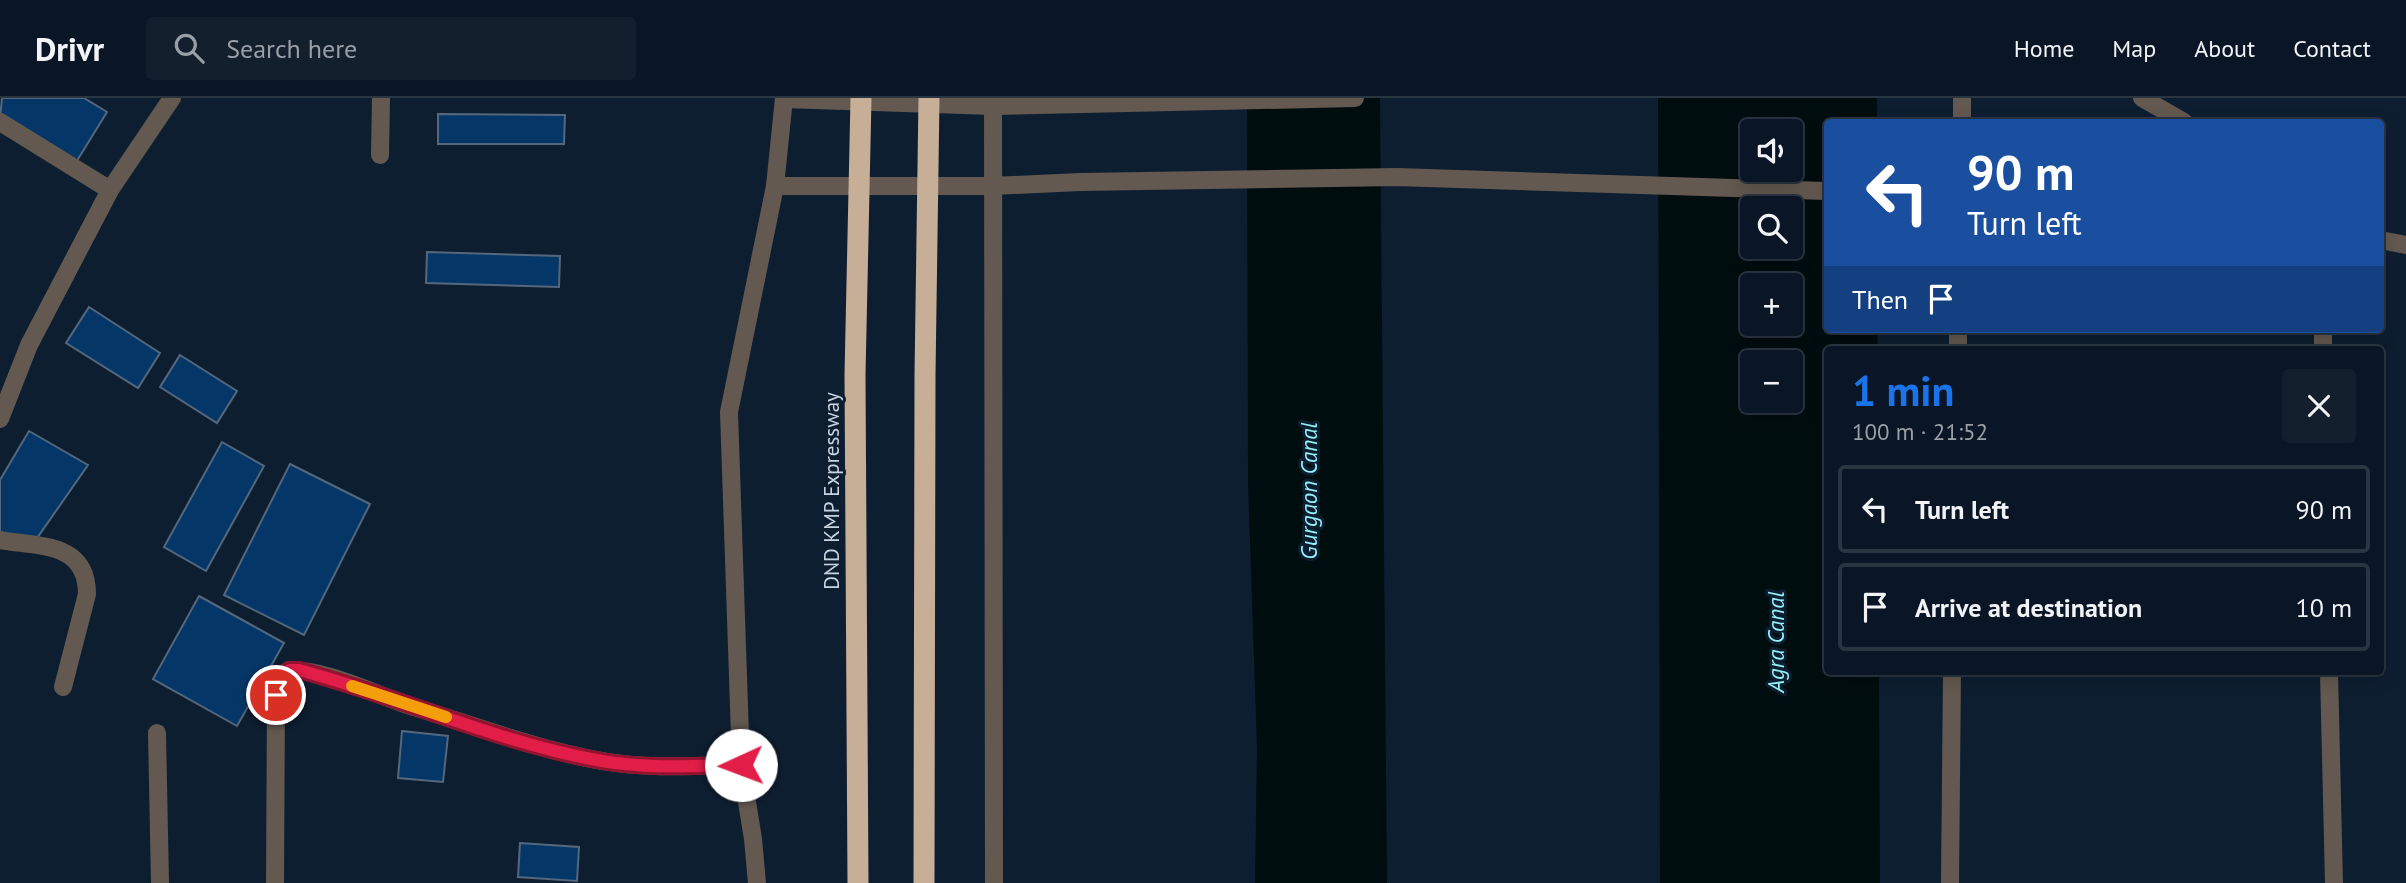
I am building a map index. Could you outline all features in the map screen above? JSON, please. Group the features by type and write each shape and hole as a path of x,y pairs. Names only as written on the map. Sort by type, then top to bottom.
{"highway":[{"name":"DND KMP Expressway","path":"858,883 855,375 862,98"},
{"path":"925,883 925,375 929,98"}],"street":[{"path":"0,419 29,345 110,190 172,98"},
{"path":"380,155 381,98"},
{"path":"757,883 741,765 729,412 775,186 784,99 993,102 1354,98"},
{"path":"1962,98 1962,119"},
{"path":"2142,98 2180,119"},
{"path":"993,102 994,883"},
{"path":"0,122 110,190"},
{"path":"775,186 992,186 1397,177 1824,191"},
{"path":"2384,241 2406,245"},
{"path":"0,540 64,552 77,559 84,569 87,594 63,688"},
{"path":"275,883 276,695 280,678 289,670 334,679 392,701 553,750 603,761 663,768 741,765"},
{"path":"1950,883 1952,675"},
{"path":"2329,675 2334,883"},
{"path":"157,733 160,883"}],"water":[{"name":"Gurgaon Canal","path":"1247,98 1380,98 1387,883 1255,883 1257,748 1248,483"},
{"name":"Agra Canal","path":"1658,98 1877,98 1877,119 1824,119 1824,333 1877,333 1878,346 1824,346 1824,675 1879,675 1880,883 1660,883"}],"building":[{"path":"2,98 84,98 107,112 75,164 0,119"},
{"path":"438,114 565,115 564,144 438,144"},
{"path":"427,252 560,256 559,287 426,283"},
{"path":"89,307 160,353 138,388 66,343"},
{"path":"180,355 237,391 217,423 160,387"},
{"path":"29,431 88,465 35,541 0,532 0,480"},
{"path":"222,442 264,466 206,571 164,547"},
{"path":"290,464 370,504 304,635 224,595"},
{"path":"199,596 284,643 237,726 153,679"},
{"path":"402,731 448,736 443,782 398,778"},
{"path":"520,843 579,847 577,881 518,877"}],"slow traffic":[{"path":"352,686 446,717"}],"route":[{"path":"276,695 280,678 289,670 299,670 553,750 603,761 663,768 741,765"}]}
